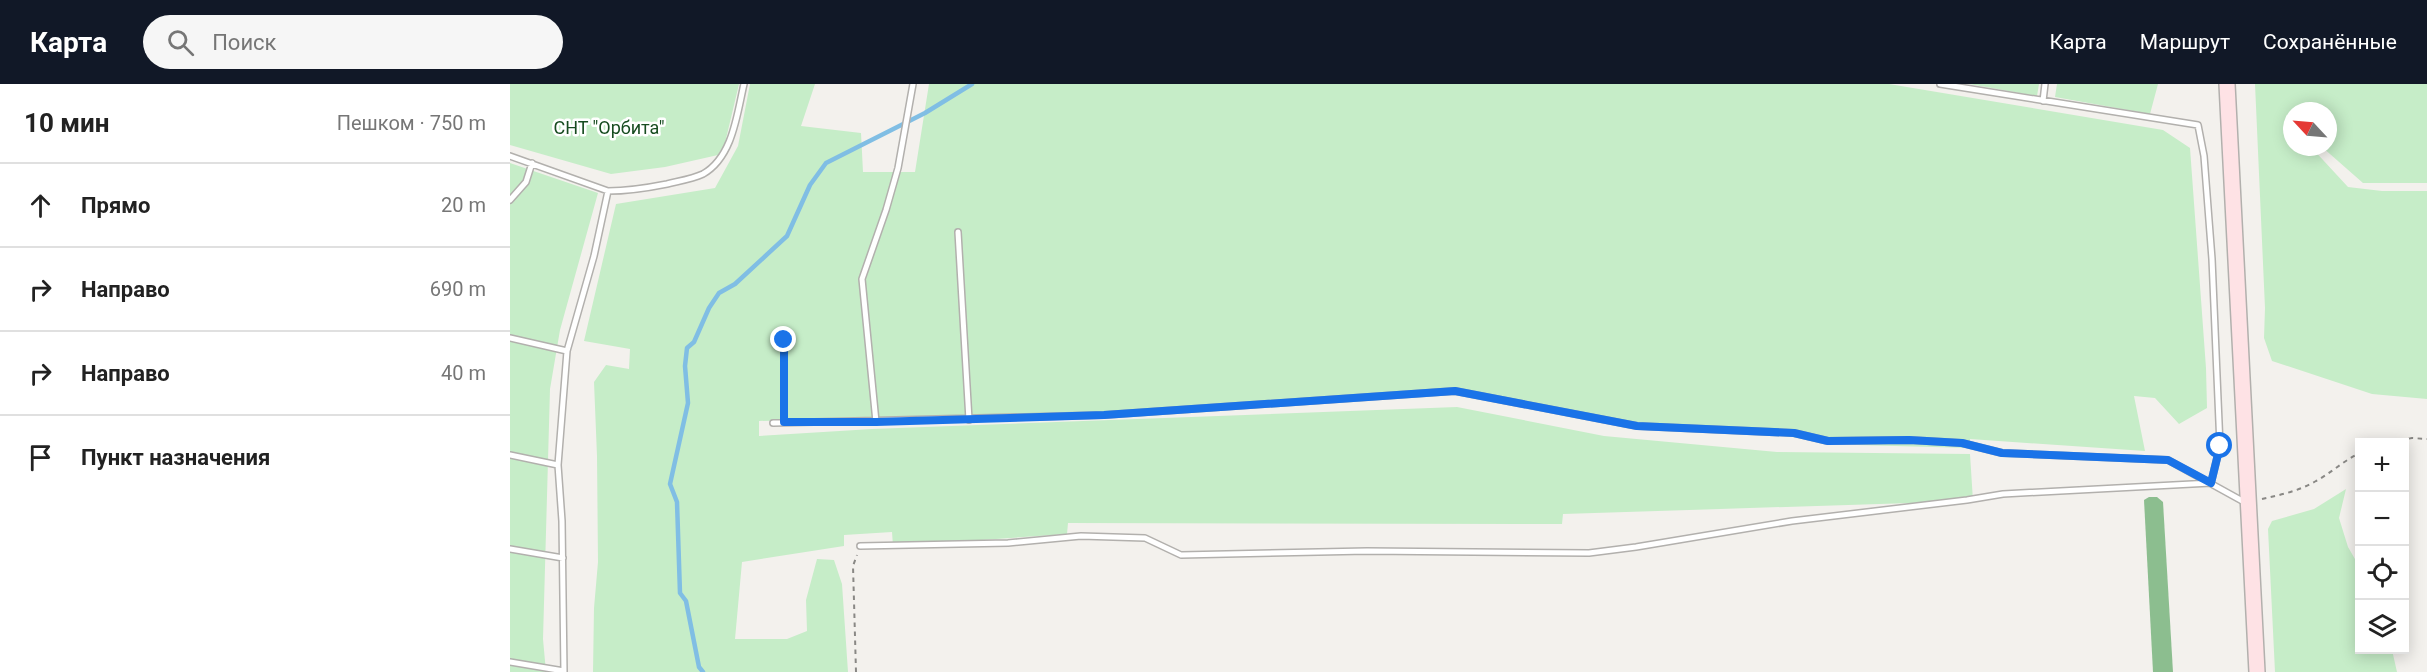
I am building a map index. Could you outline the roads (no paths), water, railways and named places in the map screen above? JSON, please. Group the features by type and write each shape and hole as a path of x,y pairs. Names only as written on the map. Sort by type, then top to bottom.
{"main road":[{"path":"2227,84 2257,672"}],"lane":[{"path":"510,156 608,191 633,192 702,174 721,158 727,146 744,84"},
{"path":"876,422 862,279 898,168 913,84"},
{"path":"1940,84 2198,125 2204,156 2212,259 2220,436 2220,446 2211,483"},
{"path":"2043,101 2045,84"},
{"path":"510,200 526,182 532,163"},
{"path":"510,662 564,671 558,465 567,351 594,256 608,191"},
{"path":"958,232 969,420"},
{"path":"510,338 567,351"},
{"path":"784,340 784,422"},
{"path":"773,423 1104,415 1455,391 1637,426 1794,433 1828,441 1909,440 1962,443 2002,453 2168,460 2248,503"},
{"path":"510,455 558,465"},
{"path":"860,546 1008,543 1081,536 1145,538 1181,555 1367,551 1588,553 1792,521 2003,494 2211,483"},
{"path":"510,549 562,558"}],"waterway":[{"path":"703,672 699,667 686,601 680,593 677,502 670,484 688,403 685,366 687,348 694,342 709,308 719,293 735,284 787,236 810,185 826,163 925,113 972,84"}],"park label":[{"name":"CНТ \"Орбита\"","path":"609,128"}]}
